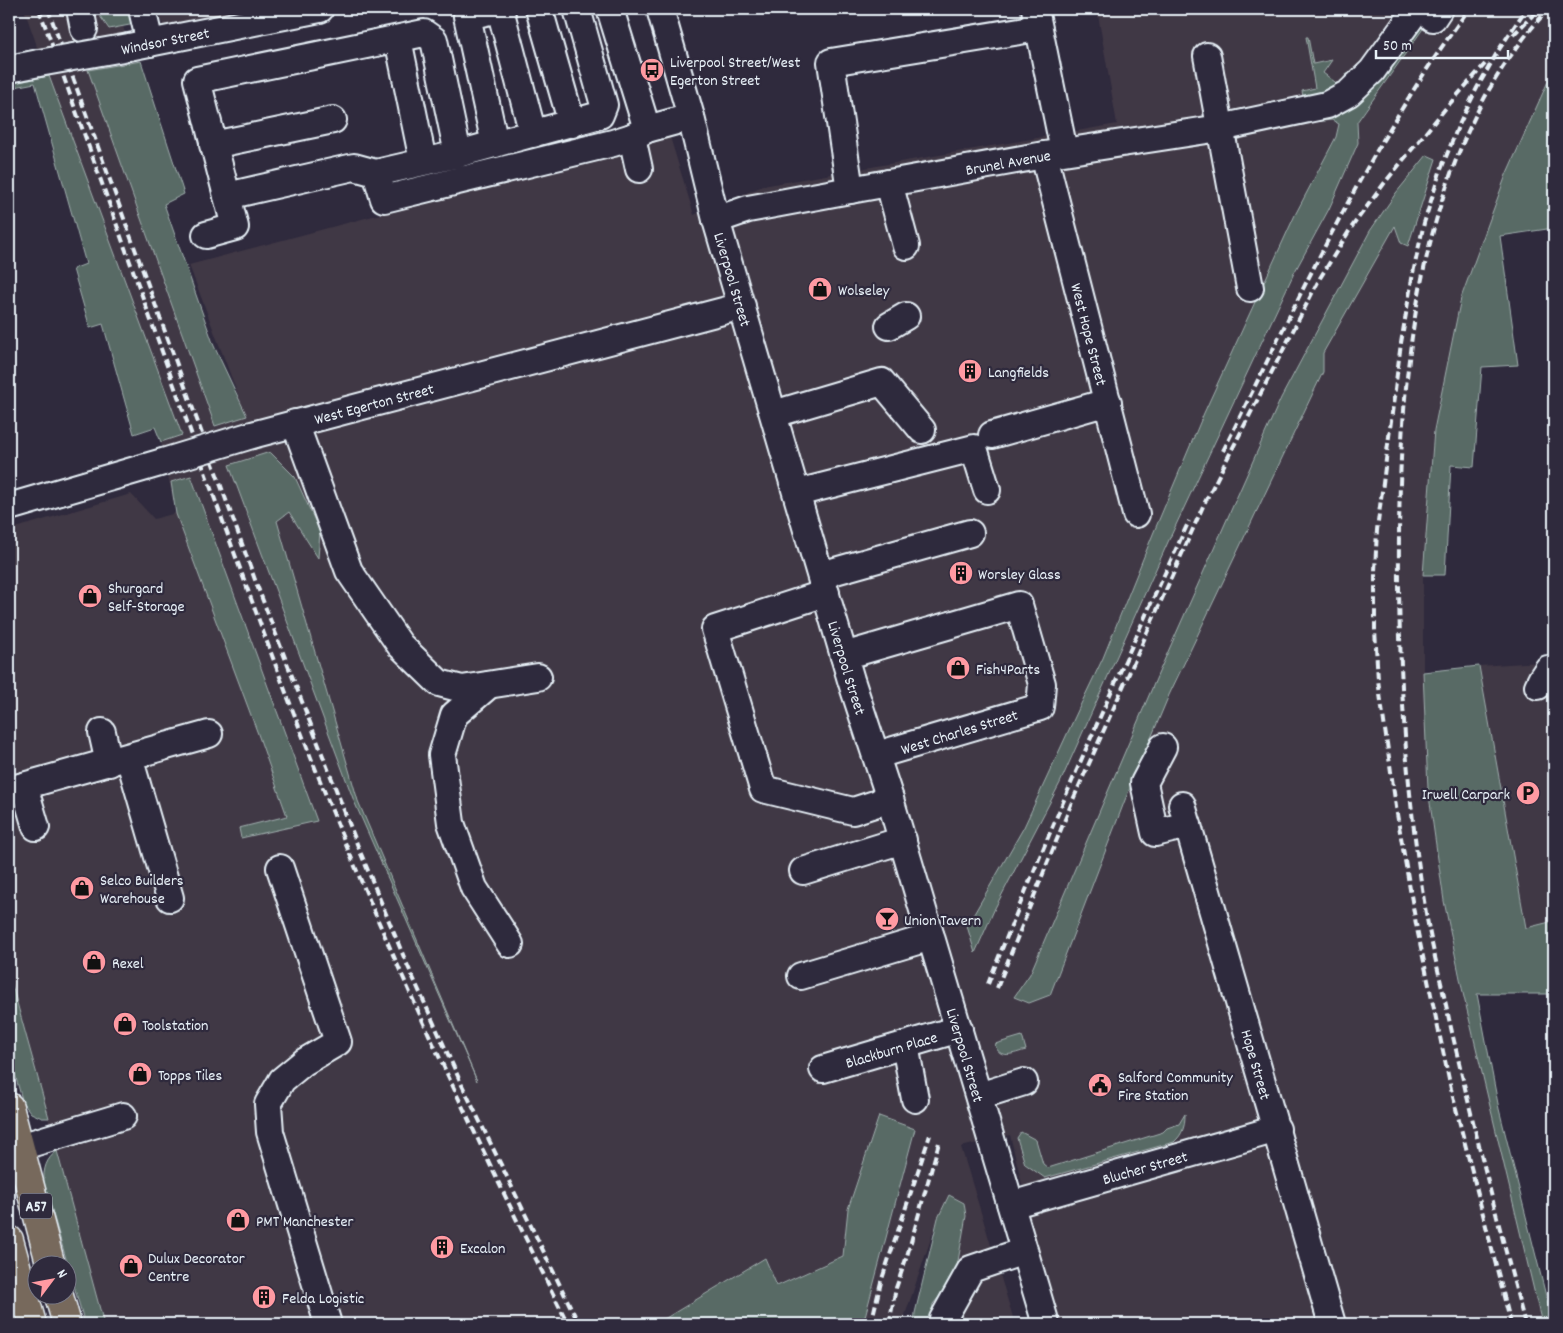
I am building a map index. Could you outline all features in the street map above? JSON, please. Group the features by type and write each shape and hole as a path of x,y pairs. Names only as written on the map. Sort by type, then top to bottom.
{"highway":[{"name":"A57","path":"9,1107 48,1256"},
{"name":"A57","path":"9,1240 32,1324"},
{"path":"62,1306 66,1324"}],"street":[{"path":"140,45 142,9"},
{"name":"Windsor Street","path":"9,69 320,9"},
{"path":"495,144 467,16 500,9 534,134"},
{"path":"539,9 572,124"},
{"path":"227,196 354,167 376,173 458,154 600,116 604,105 577,9"},
{"path":"610,9 639,133 639,169"},
{"name":"Liverpool Street","path":"660,9 716,220 844,656 903,840 1046,1324"},
{"name":"Brunel Avenue","path":"716,220 748,209 1054,153 1220,128 1327,105 1349,93 1430,12"},
{"path":"850,190 831,62 1037,18"},
{"name":"West Hope Street","path":"1037,18 1054,153 1108,402 1136,514"},
{"path":"206,234 235,227 196,80 424,33 434,40 458,154"},
{"path":"398,38 423,162"},
{"path":"1207,56 1250,288"},
{"path":"376,173 384,199 613,143 690,117"},
{"path":"213,145 333,120"},
{"path":"889,183 906,246"},
{"name":"West Egerton Street","path":"9,507 295,422 742,306"},
{"path":"774,414 882,382 922,430"},
{"path":"992,435 1108,402"},
{"path":"295,422 349,571 400,645 439,683 462,689 538,677"},
{"path":"797,493 974,448 987,490"},
{"path":"890,799 853,811 763,789 715,629 824,584 970,533"},
{"name":"West Charles Street","path":"844,656 1019,605 1042,684 1040,707 877,755"},
{"path":"489,685 454,715 442,755 450,823 474,888 510,944"},
{"path":"102,732 129,757 170,898"},
{"path":"36,827 16,788 209,734"},
{"name":"Hope Street","path":"1163,747 1144,783 1154,833 1185,815 1332,1324"},
{"path":"803,871 903,840"},
{"path":"280,868 338,1042 304,1062 282,1080 268,1104 270,1132 328,1324"},
{"path":"801,976 931,937"},
{"name":"Blackburn Place","path":"823,1069 959,1029"},
{"path":"905,1045 915,1099"},
{"path":"979,1096 1024,1082"},
{"path":"20,1147 123,1116"},
{"name":"Blucher Street","path":"1011,1205 1277,1129"},
{"path":"942,1324 971,1269 1024,1251"}],"shaded area":[{"path":"24,9 95,9 109,29 123,26 133,62 141,61 184,194 164,204 214,346 243,408 189,265 670,137 694,215 763,186 1117,124 1097,9 1426,9 1332,120 1339,124 1336,137 1295,215 1204,413 1103,658 1025,825 1060,783 1168,542 1294,273 1329,209 1358,143 1357,122 1437,9 1554,9 1554,68 1461,298 1434,430 1423,575 1423,672 1428,789 1444,901 1462,993 1477,993 1499,1109 1553,1324 1056,1324 1010,1135 961,1147 1015,1324 930,1324 933,1305 955,1278 966,1216 964,1203 949,1195 938,1218 902,1324 863,1324 915,1130 879,1116 848,1209 843,1256 776,1286 765,1258 656,1324 104,1324 9,974 9,530 131,494 154,519 176,513 161,442 69,183 41,78 36,43"},
{"path":"159,9 262,9 163,27"},
{"name":"Irwell Carpark","path":"1554,661 1554,921 1526,928 1479,666"}],"green space":[{"path":"95,9 135,9 140,23 109,29"},
{"path":"1426,9 1437,9 1357,122 1358,143 1329,209 1294,273 1168,542 1060,783 995,908 975,953 967,926 1024,827 1103,658 1204,413 1295,215 1336,137 1339,124 1332,120 1323,121 1322,115"},
{"path":"1306,37 1308,37 1313,64 1332,60 1323,73 1339,85 1348,72 1355,77 1338,88 1303,97 1302,91 1315,88"},
{"path":"141,61 184,194 164,204 214,346 247,416 215,426 88,70"},
{"path":"1554,68 1554,228 1500,236 1518,365 1482,367 1474,467 1451,465 1445,575 1423,575 1434,430 1461,298 1506,175"},
{"path":"49,76 182,435 161,442 155,427 134,434 103,324 90,328 73,269 86,264 35,83 9,88 9,84"},
{"path":"1427,155 1436,159 1408,246 1401,243 1395,226 1323,353 1323,372 1169,695 1125,800 1050,995 1029,1003 1014,997 1030,974 1159,672 1281,398 1370,231 1396,193"},
{"path":"270,452 295,477 320,532 318,558 289,512 277,521 358,801 477,1081 354,801 229,465"},
{"path":"191,476 317,821 241,838 239,828 287,816 176,514 171,482"},
{"path":"1479,666 1526,928 1554,921 1554,994 1477,994 1499,1109 1553,1324 1542,1324 1463,993 1444,901 1428,789 1423,672"},
{"path":"9,974 49,1118 42,1118 31,1113 23,1103 9,1053"},
{"path":"1022,1036 1026,1050 1012,1054 1003,1054 997,1049 995,1044"},
{"path":"1185,1114 1183,1130 1174,1142 1045,1178 1025,1164 1017,1138 1021,1132 1036,1140 1043,1164 1048,1168 1163,1132 1167,1128 1179,1124"},
{"path":"879,1116 915,1129 863,1324 656,1324 765,1258 777,1286 843,1256 848,1209"},
{"path":"57,1151 104,1324 85,1324 78,1300 78,1256 65,1256 44,1183 44,1173 50,1157"},
{"path":"949,1195 964,1203 966,1216 955,1278 933,1304 930,1324 914,1324 938,1218"}],"railway":[{"path":"39,9 240,567 330,805 374,912 427,1031 568,1324"},
{"path":"48,9 258,588 359,849 406,962 461,1083 579,1324"},
{"path":"1223,451 1336,224 1399,114 1469,9"},
{"path":"1511,1324 1451,1089 1416,924 1397,814 1378,680 1375,630 1375,571 1377,530 1401,343 1424,223 1440,172 1457,129 1498,51 1526,9"},
{"path":"1513,35 1539,9"},
{"path":"1525,1324 1467,1095 1427,919 1420,877 1410,794 1403,710 1399,534 1400,482 1407,380 1422,278 1434,228 1455,162 1478,110 1507,61 1548,9"},
{"path":"997,988 1072,802 1204,504 1320,278 1351,228 1386,181 1485,64"},
{"path":"988,984 1085,751 1189,521"},
{"path":"871,1324 881,1282 930,1135"},
{"path":"889,1324 896,1288 940,1139"}],"place":[{"name":"Liverpool Street/West Egerton Street","path":"652,70"},
{"name":"Wolseley","path":"820,289"},
{"name":"Langfields","path":"970,371"},
{"name":"Worsley Glass","path":"961,573"},
{"name":"Shurgard Self-Storage","path":"90,596"},
{"name":"Fish4Parts","path":"958,668"},
{"name":"Irwell Carpark","path":"1528,793"},
{"name":"Selco Builders Warehouse","path":"82,888"},
{"name":"Union Tavern","path":"887,919"},
{"name":"Rexel","path":"94,962"},
{"name":"Toolstation","path":"125,1024"},
{"name":"Topps Tiles","path":"140,1074"},
{"name":"Salford Community Fire Station","path":"1100,1085"},
{"name":"PMT Manchester","path":"238,1220"},
{"name":"Excalon","path":"442,1247"},
{"name":"Dulux Decorator Centre","path":"131,1266"},
{"name":"Felda Logistic","path":"264,1297"}]}
